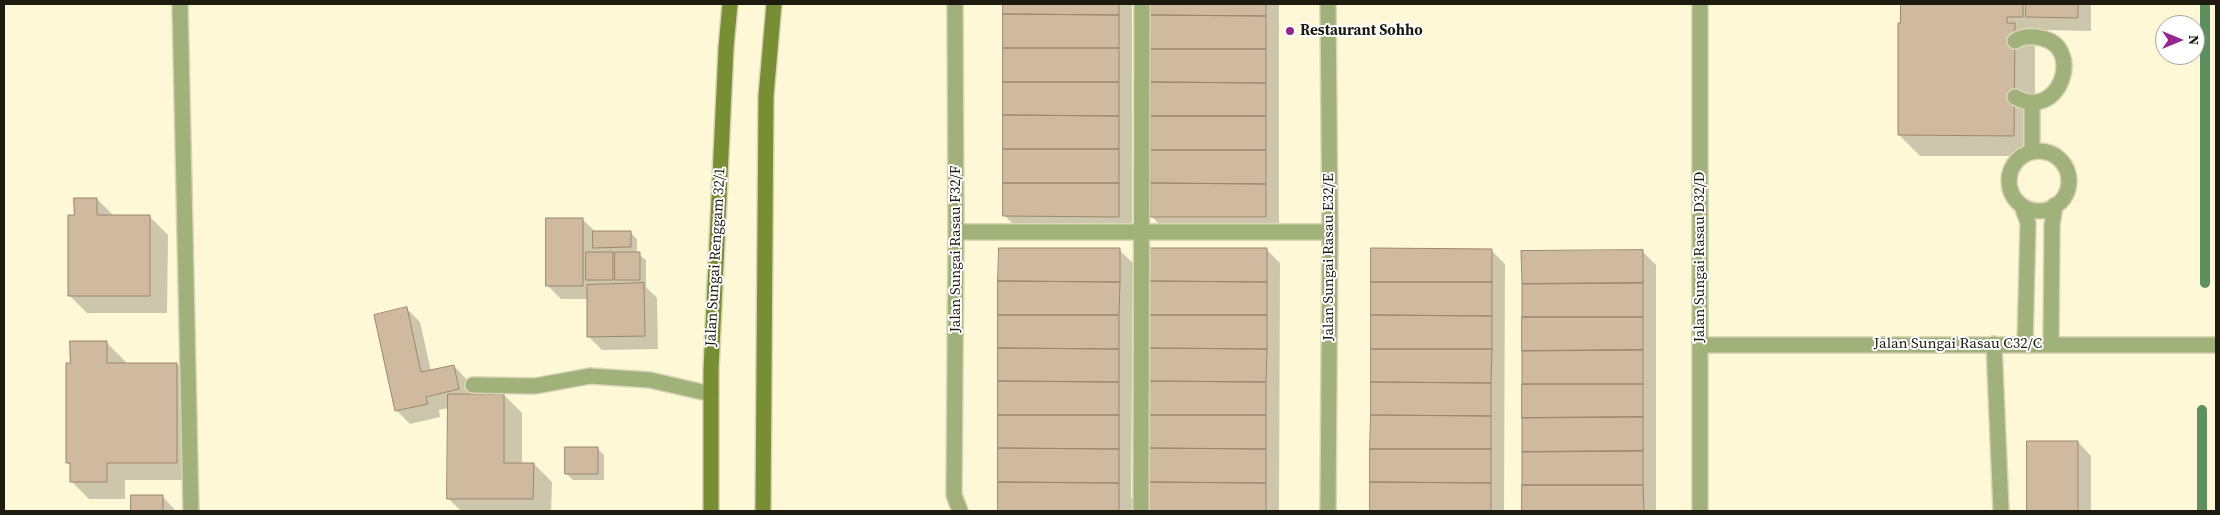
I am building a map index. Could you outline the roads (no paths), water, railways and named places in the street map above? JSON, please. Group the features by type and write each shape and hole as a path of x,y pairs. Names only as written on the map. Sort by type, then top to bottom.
{"main road":[{"name":"Jalan Sungai Renggam 32/1","path":"711,511 711,394 725,58 730,4"},
{"path":"764,506 766,96 774,4"}],"street":[{"path":"180,4 191,511"},
{"name":"Jalan Sungai Rasau F32/F","path":"955,4 954,495 960,511"},
{"path":"1141,511 1142,4"},
{"name":"Jalan Sungai Rasau E32/E","path":"1328,4 1330,232 1328,511"},
{"name":"Jalan Sungai Rasau D32/D","path":"1700,4 1700,511"},
{"path":"2015,41 2032,36 2044,38 2055,46 2062,57 2065,70 2062,82 2055,93 2044,100 2032,102 2015,97"},
{"path":"2032,102 2032,151"},
{"path":"2022,206 2033,210 2045,210 2055,206 2064,197 2068,186 2068,174 2063,164 2055,155 2044,151 2032,151 2022,156 2013,164 2010,175 2012,192 2022,206 2028,223 2025,344"},
{"path":"2051,344 2052,225 2055,206"},
{"path":"956,232 1330,232"},
{"path":"1994,344 2001,510"},
{"name":"Jalan Sungai Rasau C32/C","path":"1700,345 2051,344 2216,346"},
{"path":"472,385 535,386 590,376 650,380 711,394"}],"waterway":[{"path":"2205,4 2205,283"},
{"path":"2202,410 2202,511"}],"place":[{"name":"Restaurant Sohho","path":"1290,31"}]}
